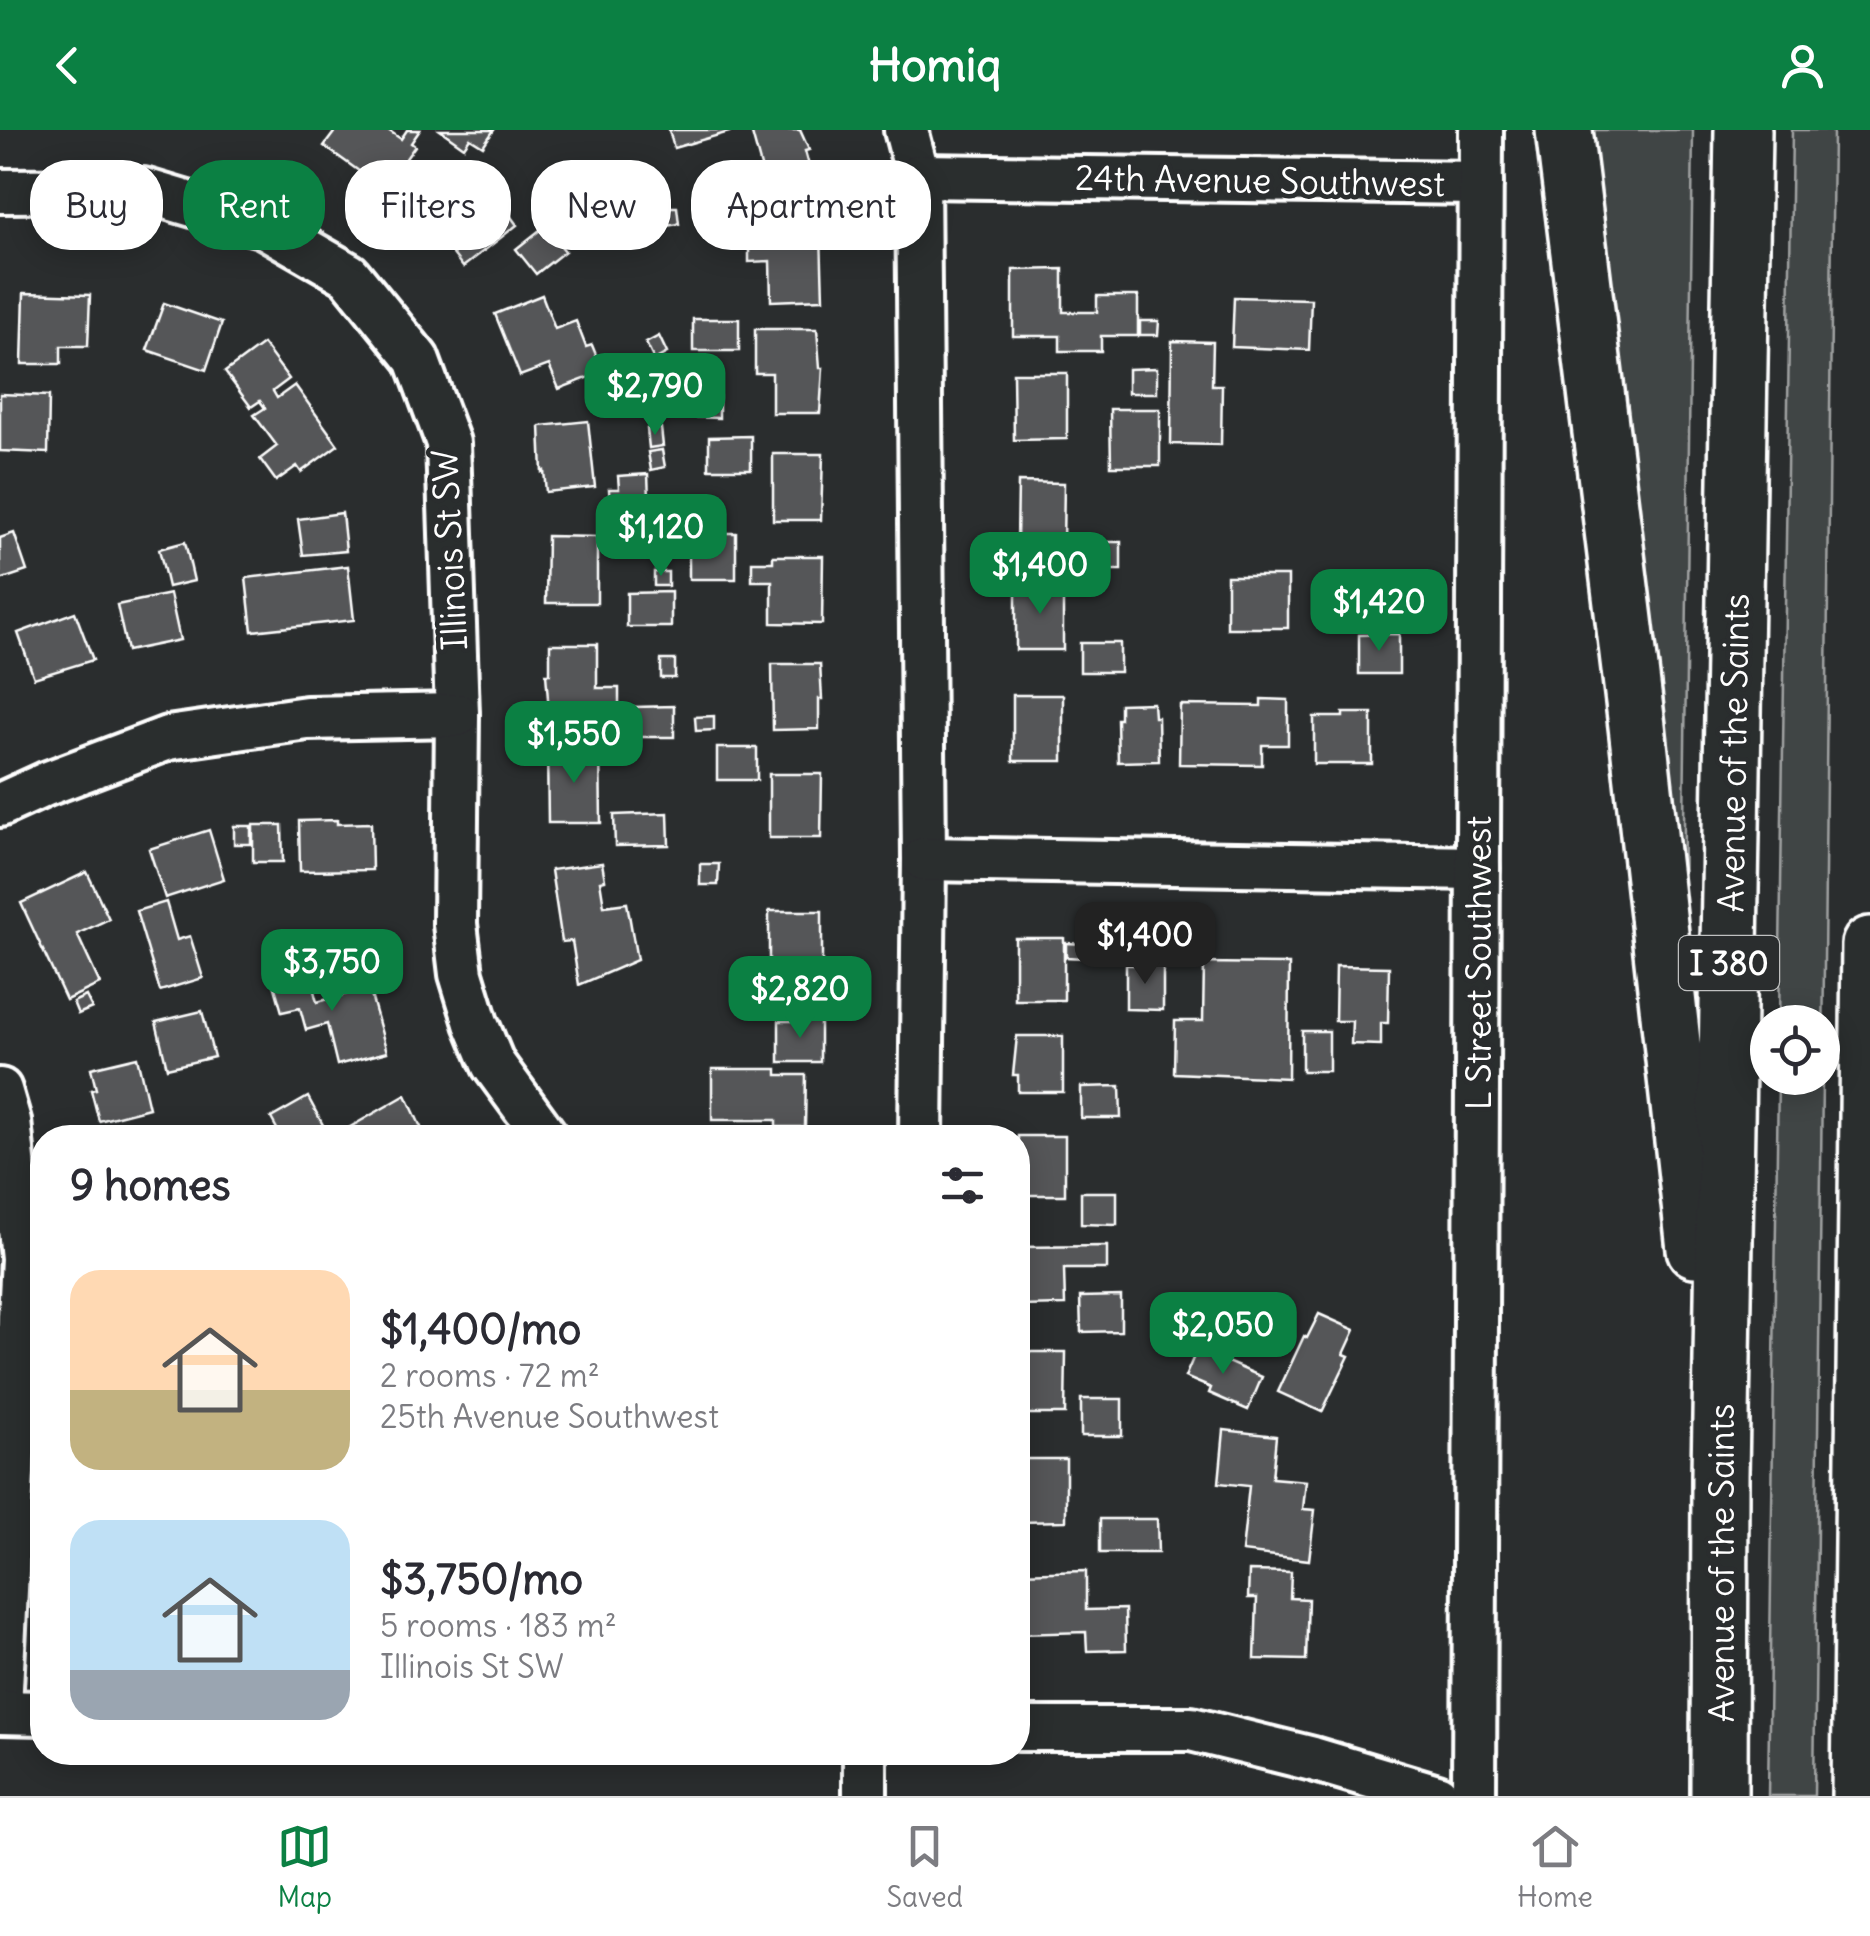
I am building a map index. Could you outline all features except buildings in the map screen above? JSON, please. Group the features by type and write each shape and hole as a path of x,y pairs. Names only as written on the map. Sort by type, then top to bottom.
{"highway":[{"path":"1564,130 1637,726 1720,1475"},
{"name":"Avenue of the Saints","path":"1720,1796 1720,1475 1744,130"},
{"path":"1860,1796 1870,945"}],"street":[{"path":"906,130 914,160"},
{"name":"L Street Southwest","path":"1474,1796 1481,130"},
{"name":"24th Avenue Southwest","path":"931,176 1481,184"},
{"name":"Illinois St SW","path":"0,190 143,190 264,226 349,274 417,358 448,443 456,715 455,924 461,974 493,1064 538,1125"},
{"path":"919,250 922,1125"},
{"path":"0,805 168,738 307,718 456,715"},
{"path":"924,859 1478,868"},
{"path":"0,1090 10,1122 22,1258 0,1710 30,1712"},
{"path":"1030,1729 1191,1730 1437,1796"},
{"path":"865,1765 865,1796"}],"shaded area":[{"path":"1581,130 1693,130 1683,902"},
{"path":"1792,130 1833,130 1824,1005 1779,1005"},
{"path":"1778,1095 1822,1095 1814,1796 1768,1796"}]}
